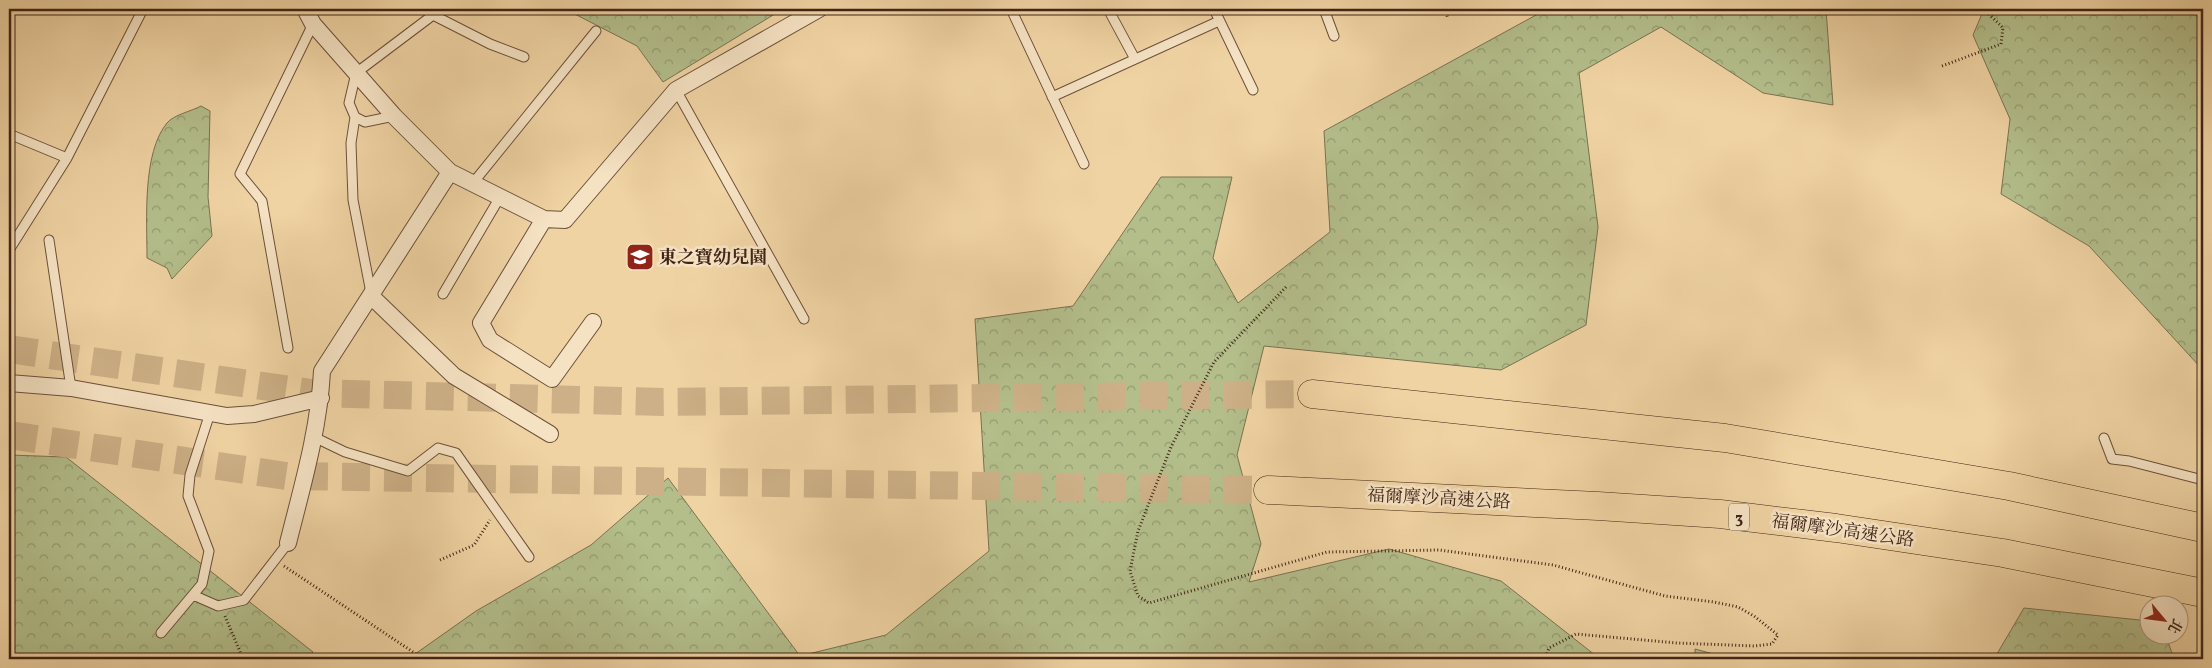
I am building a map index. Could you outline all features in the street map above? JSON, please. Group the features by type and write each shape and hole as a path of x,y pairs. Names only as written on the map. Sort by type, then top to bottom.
{"highway":[{"path":"1312,394 1725,438 2009,486 2203,528"},
{"name":"福爾摩沙高速公路","path":"1268,490 1598,506 1720,514 1836,528 2003,553 2203,593"}],"street":[{"path":"305,9 313,24 394,116 450,172 544,219 565,220 676,90 819,9"},
{"path":"288,543 305,478 321,398 322,371 450,172"},
{"path":"544,219 482,323 490,340 552,379 593,322"},
{"path":"371,296 454,376 550,434"},
{"path":"9,384 71,388 227,416 254,414 321,398"}],"lane":[{"path":"9,250 67,158 143,9"},
{"path":"1010,9 1084,164"},
{"path":"1108,9 1135,60"},
{"path":"1214,9 1253,90"},
{"path":"1324,9 1334,36"},
{"path":"371,296 353,200 351,143 355,117 349,103 356,73 433,15 490,44 524,57"},
{"path":"1052,98 1219,21"},
{"path":"288,348 262,201 240,174 313,24"},
{"path":"473,182 596,31"},
{"path":"676,90 804,319"},
{"path":"355,117 365,122 394,116"},
{"path":"9,134 67,158"},
{"path":"443,294 500,197"},
{"path":"49,240 71,388"},
{"path":"321,398 316,438 345,452 408,471 438,448 456,453 529,557"},
{"path":"161,633 202,584 209,551 188,496 189,482 210,413"},
{"path":"2104,438 2112,458 2203,480"},
{"path":"194,595 218,606 244,600 288,543"}],"path":[{"path":"1445,9 1448,19"},
{"path":"1942,66 2001,44 2003,28 1984,9"},
{"path":"1286,286 1214,362 1171,446 1138,531 1130,571 1138,596 1149,603 1327,552 1439,550 1553,565 1665,596 1738,607 1754,616 1778,635 1772,644 1755,646 1677,644 1576,634 1549,648 1545,659"},
{"path":"440,560 474,545 496,510"},
{"path":"275,560 416,654 418,659"},
{"path":"221,606 243,659"}],"green space":[{"path":"565,9 783,9 663,82 637,46"},
{"path":"1547,9 1826,9 1833,105 1763,93 1661,27 1579,73 1598,227 1586,325 1501,370 1264,346 1237,455 1261,544 1249,582 1389,549 1501,581 1600,659 408,659 476,611 591,545 668,478 800,656 886,635 989,551 975,319 1073,306 1161,177 1232,177 1213,258 1238,303 1330,232 1324,131"},
{"path":"1984,9 2203,9 2202,369 2089,246 2001,194 2010,119 1973,35"},
{"path":"201,106 210,111 208,197 212,236 172,279 167,268 147,258 147,207 150,169 153,152 159,136 167,123 178,115"},
{"path":"9,455 66,457 313,652 305,659 9,659"},
{"path":"2024,608 2140,620 2140,646 2169,646 2174,659 1994,659"},
{"path":"1695,649 1732,659 1695,659"}],"tunnel":[{"path":"9,349 311,393 663,402 1312,394"},
{"path":"9,435 286,476 1268,490"}],"place":[{"name":"東之寶幼兒園","path":"640,257"}]}
